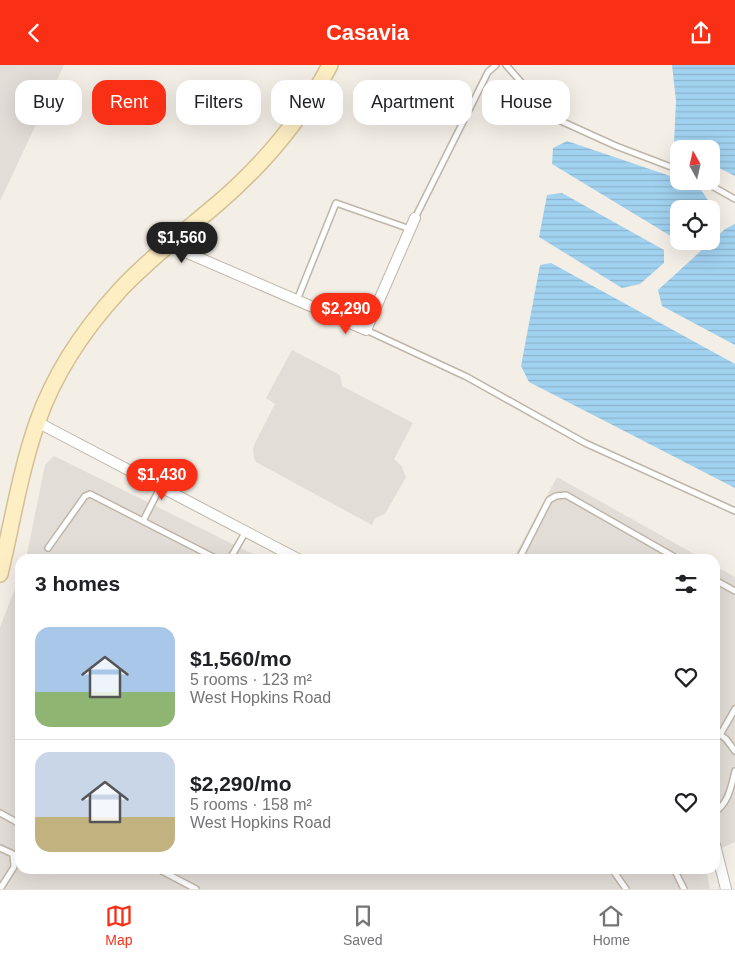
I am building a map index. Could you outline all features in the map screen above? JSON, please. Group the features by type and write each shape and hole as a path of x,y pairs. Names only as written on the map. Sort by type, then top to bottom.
{"main road":[{"path":"0,574 22,475 37,422 62,369 93,322 121,289 221,200 284,138 310,101 330,65"}],"street":[{"path":"169,245 366,330 415,218"},
{"path":"37,422 246,531 286,554"},
{"path":"720,865 726,889"}],"lane":[{"path":"415,218 488,72 496,65"},
{"path":"506,65 552,117 616,146 670,167"},
{"path":"719,190 735,199"},
{"path":"297,300 336,203 410,229"},
{"path":"366,330 467,377 585,443 735,511"},
{"path":"143,521 161,486"},
{"path":"48,548 87,495 90,494 207,554"},
{"path":"522,554 549,500 556,496 566,495 669,554"},
{"path":"233,554 246,531"},
{"path":"720,583 735,591"},
{"path":"735,709 720,735 735,751"},
{"path":"720,808 728,799 735,771"},
{"path":"0,813 15,821"},
{"path":"0,848 13,854 14,867 0,889"},
{"path":"168,874 196,889"},
{"path":"616,874 626,889"},
{"path":"676,874 684,889"}],"shaded area":[{"path":"0,65 64,65 57,80 15,80 15,125 36,125 0,201"},
{"path":"292,350 340,375 342,386 413,423 394,459 402,467 406,477 385,514 375,518 372,525 256,462 254,458 253,450 255,443 275,404 266,398"},
{"path":"54,456 253,554 27,554 45,465"},
{"path":"557,477 694,554 516,554"},
{"path":"720,569 735,577 735,842 720,849"},
{"path":"15,589 15,874 707,874 710,889 0,889 0,627"}],"water":[{"path":"672,65 735,65 735,176 720,168 720,140 674,140 676,101"},
{"path":"567,141 670,176 670,190 700,190 708,200 670,200 670,236 552,164 553,148"},
{"path":"562,193 664,250 664,263 640,284 622,288 539,237 547,195"},
{"path":"735,224 735,345 662,306 658,290 702,250 720,250 720,234"},
{"path":"551,263 735,364 735,488 529,382 521,366 540,265"}]}
